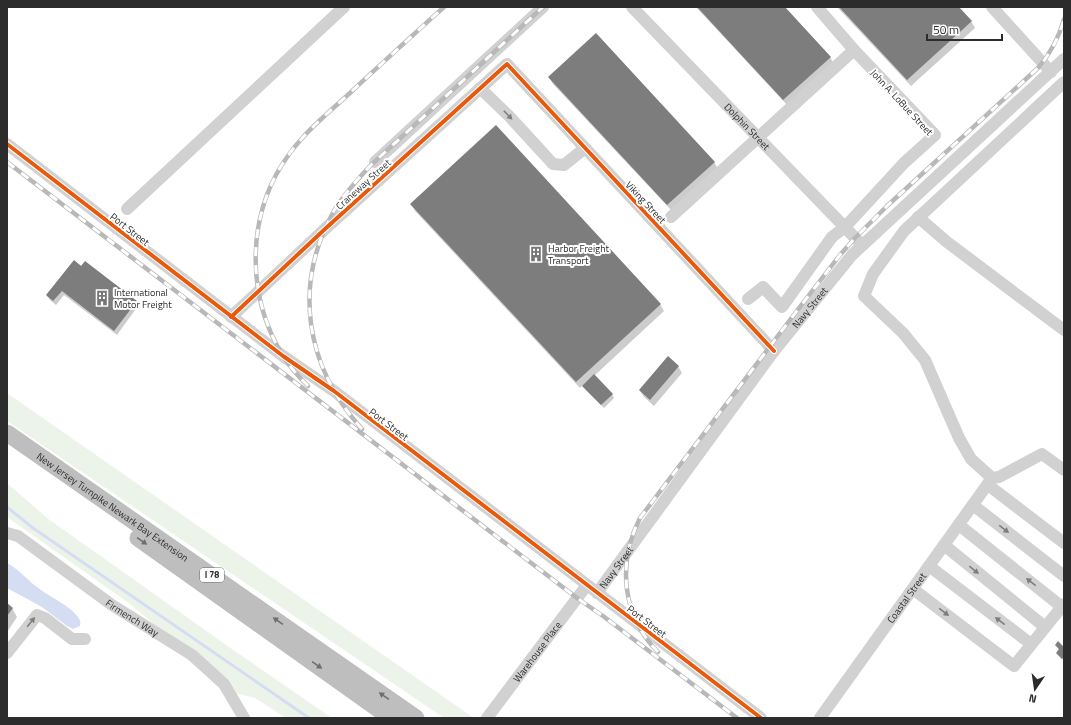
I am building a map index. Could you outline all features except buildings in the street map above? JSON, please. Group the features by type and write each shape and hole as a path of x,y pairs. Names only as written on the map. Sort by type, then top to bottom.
{"highway":[{"name":"New Jersey Turnpike Newark Bay Extension","path":"7,433 416,718"},
{"name":"New Jersey Turnpike Newark Bay Extension","path":"7,446 392,718"}],"street":[{"path":"127,209 344,7"},
{"name":"Craneway Street","path":"374,162 543,7"},
{"name":"Dolphin Street","path":"632,7 862,245"},
{"name":"John A. LoBue Street","path":"817,7 854,50 935,136 904,163 845,227"},
{"path":"992,7 1050,72"},
{"path":"671,217 854,50"},
{"name":"Navy Street","path":"597,593 774,351 852,255 1064,59"},
{"name":"Craneway Street","path":"231,317 506,64"},
{"name":"Viking Street","path":"506,64 774,351"},
{"path":"1064,82 904,231 873,274 864,296 903,333 925,360 959,438 971,459 990,481 1064,543"},
{"path":"480,88 510,117 553,164 564,165 585,148"},
{"name":"Port Street","path":"7,144 231,317 283,356 334,391 760,718"},
{"path":"918,217 948,242 1062,324"},
{"path":"748,299 763,288 782,306 832,237 845,227"},
{"path":"990,481 1042,454 1064,470"},
{"name":"Coastal Street","path":"820,718 990,481"},
{"path":"973,505 1064,576"},
{"path":"913,588 1014,666 1063,605 959,525"},
{"name":"Firmench Way","path":"7,532 18,536 112,605 192,655 224,684 244,718"},
{"path":"944,545 1046,627"},
{"path":"929,566 1031,644"},
{"name":"Warehouse Place","path":"487,718 587,585"},
{"path":"7,654 37,615 45,618 72,639 85,639"}],"shaded area":[{"path":"7,393 474,718 444,718 7,421"},
{"path":"7,483 47,518 332,718 286,718 255,698 235,693 130,604 7,517"}],"water":[{"path":"7,563 37,587 70,609 79,618 80,626 73,629 67,626 42,607 7,588"}],"waterway":[{"path":"7,507 33,528 309,718"}],"railway":[{"path":"308,386 283,356 271,332 262,306 257,280 256,253 258,227 265,201 276,176 290,153 311,129 444,7"},
{"path":"362,429 343,405 328,379 317,351 311,324 310,295 313,266 321,237 339,203 370,166 543,7"},
{"path":"658,652 646,638 637,622 630,606 627,588 626,571 628,553 640,518 840,255 887,206 1038,68 1054,45 1064,19"},
{"path":"7,162 577,598 737,718"}],"cycle path":[{"path":"231,317 325,229 507,64 774,351"},
{"path":"7,144 283,356 334,391 761,718"}],"place":[{"name":"Harbor Freight Transport","path":"536,254"},
{"name":"International Motor Freight","path":"102,298"}]}
